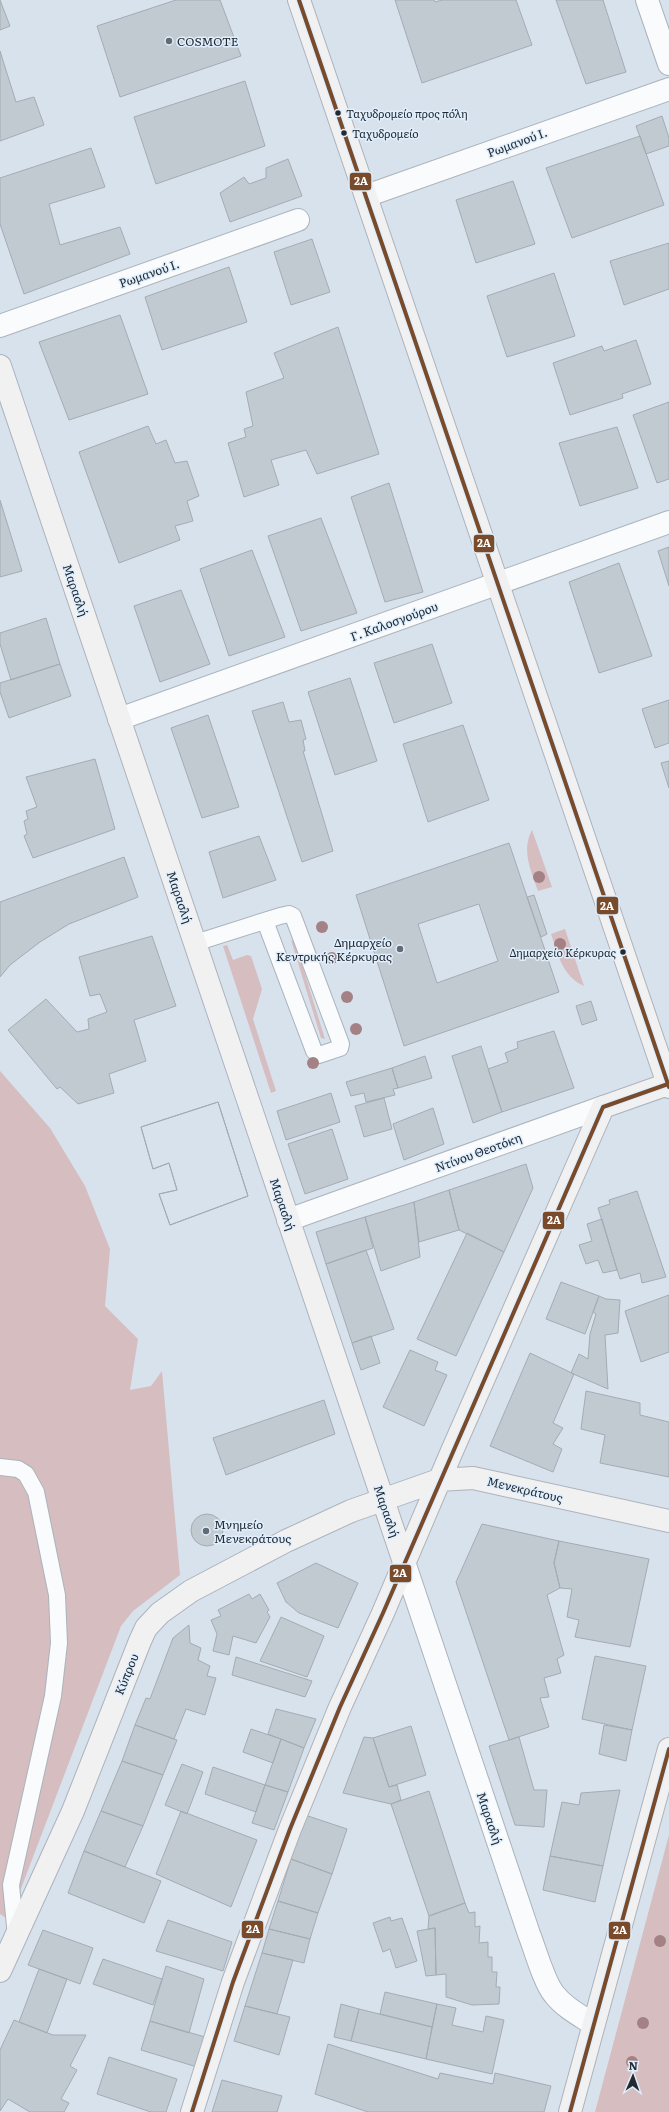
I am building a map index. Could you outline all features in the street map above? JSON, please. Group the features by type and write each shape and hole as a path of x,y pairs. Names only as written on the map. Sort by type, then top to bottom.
{"street":[{"path":"299,0 669,1085"},
{"path":"647,0 669,64"},
{"name":"Ρωμανού Ι.","path":"366,196 669,89"},
{"name":"Ρωμανού Ι.","path":"0,326 298,220"},
{"name":"Μαρασλή","path":"0,366 526,1927 552,1992 560,2001 593,2024"},
{"name":"Γ. Καλοσγούρου","path":"119,719 669,522"},
{"name":"Ντίνου Θεοτόκη","path":"288,1220 602,1107 669,1085"},
{"path":"192,2112 233,1982 264,1897 340,1707 602,1107"},
{"name":"Μενεκράτους","path":"382,1498 439,1480 473,1478 669,1521"},
{"name":"Κύπρου","path":"0,1971 72,1811 133,1655 146,1628 160,1613 191,1591 286,1541 382,1498"},
{"path":"570,2112 669,1749"}],"lane":[{"path":"195,943 265,920 288,914 294,916 339,1037 341,1044 340,1048 319,1055 314,1051 265,920"},
{"path":"0,1467 18,1469 26,1474 36,1492 57,1595 59,1643 53,1696 11,1885 16,1937"}],"shaded area":[{"path":"532,830 552,887 538,891 530,868 527,853 527,845"},
{"path":"565,929 584,986 571,976 562,964 551,934"},
{"path":"291,940 295,942 325,1039 321,1038"},
{"path":"227,945 233,960 247,955 251,956 262,989 253,1019 276,1091 271,1093 223,946"},
{"path":"0,1071 50,1128 85,1186 110,1249 105,1306 138,1339 130,1390 151,1386 162,1371 180,1575 133,1611 121,1626 9,1920 0,1914"},
{"path":"669,1835 669,2112 595,2112"}],"building":[{"path":"0,0 10,26 0,30"},
{"name":"COSMOTE","path":"176,0 220,0 241,56 120,97 97,26"},
{"path":"395,0 434,0 435,2 442,0 516,0 532,45 422,83"},
{"path":"556,0 603,0 626,72 586,84"},
{"path":"0,51 16,102 34,97 44,125 0,141"},
{"path":"245,81 265,146 156,184 134,117"},
{"path":"662,116 669,138 669,146 646,154 636,126"},
{"path":"640,136 664,205 572,238 546,168"},
{"path":"91,148 105,187 49,204 60,245 120,227 130,254 24,294 0,224 0,178"},
{"path":"288,159 302,196 230,222 220,193 244,177 249,184 266,178 266,168"},
{"path":"513,181 535,244 476,263 456,200"},
{"path":"312,239 330,292 291,305 274,252"},
{"path":"669,243 669,289 624,305 610,261"},
{"path":"229,267 247,322 162,350 145,297"},
{"path":"554,273 575,336 507,357 487,296"},
{"path":"120,315 148,394 69,420 39,342"},
{"path":"338,327 379,454 317,474 306,450 271,460 279,485 244,497 228,443 246,437 244,429 253,426 246,392 284,378 274,353"},
{"path":"636,340 651,384 622,394 623,398 570,415 553,363 602,346 604,351"},
{"path":"669,402 669,479 657,483 633,415"},
{"path":"148,426 156,444 166,440 175,463 187,461 199,496 187,501 193,521 175,526 180,540 119,563 79,452"},
{"path":"617,427 638,488 580,506 559,443"},
{"path":"389,483 423,592 385,602 351,497"},
{"path":"0,500 22,571 0,577"},
{"path":"321,518 357,613 301,631 268,536"},
{"path":"669,547 669,586 658,551"},
{"path":"252,550 285,637 229,656 200,569"},
{"path":"619,563 652,656 599,673 569,582"},
{"path":"181,590 210,664 160,682 134,606"},
{"path":"46,618 60,664 11,680 0,644 0,633"},
{"path":"432,644 452,703 394,723 374,663"},
{"path":"60,664 71,696 9,718 0,692 0,683"},
{"path":"350,678 377,761 335,775 308,692"},
{"path":"669,700 669,743 655,748 642,709"},
{"path":"283,702 289,722 301,720 306,739 303,740 305,751 303,751 333,851 302,862 252,711"},
{"path":"208,715 239,807 202,818 171,728"},
{"path":"463,725 489,800 428,822 403,744"},
{"path":"95,759 115,829 33,858 24,836 27,834 24,821 28,819 26,811 37,807 26,777"},
{"path":"669,761 669,788 661,763"},
{"path":"259,836 276,880 223,898 209,852"},
{"name":"Δημαρχείο Κεντρικής Κέρκυρας","path":"509,843 559,992 404,1046 356,895","holes":["479,904 498,961 437,983 418,924"]},
{"path":"124,857 138,897 69,924 40,942 10,965 0,977 0,902"},
{"path":"534,895 547,934 541,937 527,897"},
{"path":"152,936 176,1006 134,1020 146,1061 109,1074 114,1093 78,1104 60,1087 57,1089 8,1030 46,999 77,1032 89,1029 88,1019 107,1012 100,994 90,996 79,957"},
{"path":"591,1001 597,1020 582,1025 576,1006"},
{"path":"554,1031 574,1088 502,1112 488,1069 508,1062 505,1053 518,1048 517,1042"},
{"path":"481,1046 502,1112 473,1123 452,1056"},
{"path":"425,1056 432,1078 398,1088 392,1068"},
{"path":"392,1068 398,1088 393,1089 395,1095 366,1102 364,1093 351,1096 346,1082"},
{"path":"331,1093 340,1122 286,1140 277,1111"},
{"path":"384,1098 392,1129 364,1137 355,1106"},
{"path":"218,1102 248,1196 170,1225 159,1194 177,1190 169,1163 153,1169 141,1127"},
{"path":"218,1102 248,1196 170,1225 159,1194 177,1190 169,1163 153,1169 141,1127"},
{"path":"433,1108 444,1144 404,1160 393,1124"},
{"path":"332,1129 348,1179 305,1194 288,1144"},
{"path":"526,1164 533,1188 504,1252 459,1230 449,1190"},
{"path":"449,1190 459,1230 419,1242 414,1202"},
{"path":"637,1191 666,1277 642,1283 640,1273 620,1279 598,1208 610,1204 609,1200"},
{"path":"414,1202 420,1257 381,1271 365,1217"},
{"path":"365,1217 373,1248 326,1264 316,1232"},
{"path":"602,1219 617,1270 603,1273 598,1260 586,1264 579,1245 592,1241 587,1224"},
{"path":"467,1233 504,1252 456,1356 417,1339"},
{"path":"366,1250 394,1329 352,1343 326,1264"},
{"path":"561,1282 599,1296 585,1334 546,1319"},
{"path":"669,1295 669,1352 641,1362 625,1311"},
{"path":"599,1296 606,1299 620,1300 618,1333 605,1335 608,1389 571,1373 579,1354 588,1359 590,1334 596,1314 593,1312"},
{"path":"371,1336 380,1363 361,1370 352,1343"},
{"path":"410,1350 438,1362 435,1370 447,1375 424,1426 383,1407"},
{"path":"530,1353 574,1374 553,1423 563,1428 553,1444 562,1449 553,1472 490,1446"},
{"path":"586,1391 640,1403 640,1415 669,1422 669,1477 600,1463 605,1435 581,1429"},
{"path":"324,1400 335,1434 226,1475 213,1438"},
{"name":"Μνημείο Μενεκράτους","path":"207,1514 216,1517 220,1521 223,1530 220,1539 216,1543 207,1546 198,1543 194,1539 191,1530 194,1521 198,1517"},
{"path":"482,1524 559,1541 554,1563 560,1588 547,1595 564,1655 557,1659 561,1673 544,1678 549,1697 540,1698 549,1727 509,1740 456,1582"},
{"path":"559,1541 649,1559 630,1647 575,1637 579,1620 567,1617 572,1589 560,1588 554,1563"},
{"path":"316,1563 358,1583 338,1628 299,1613 286,1602 277,1583"},
{"path":"249,1594 252,1599 260,1594 269,1610 267,1612 270,1617 256,1643 233,1636 229,1655 213,1651 217,1634 211,1620 221,1616 218,1610"},
{"path":"281,1617 324,1636 307,1677 260,1661"},
{"path":"189,1625 190,1643 201,1648 198,1660 210,1666 207,1676 216,1678 205,1715 186,1709 174,1739 135,1725 146,1698 150,1699 173,1638"},
{"path":"595,1656 646,1666 632,1730 582,1719"},
{"path":"236,1657 312,1681 305,1697 232,1675"},
{"path":"276,1709 316,1719 304,1748 268,1734"},
{"path":"135,1725 177,1740 163,1775 122,1761"},
{"path":"604,1725 632,1730 626,1761 599,1754"},
{"path":"411,1726 426,1775 389,1787 373,1738"},
{"path":"251,1729 281,1739 273,1763 243,1752"},
{"path":"364,1737 373,1738 389,1787 397,1785 401,1800 391,1804 343,1793"},
{"path":"519,1737 534,1790 547,1790 544,1827 515,1825 489,1746"},
{"path":"281,1739 304,1748 288,1792 265,1785"},
{"path":"122,1761 163,1775 143,1826 101,1811"},
{"path":"182,1764 203,1772 187,1814 165,1805"},
{"path":"213,1767 265,1785 256,1812 205,1794"},
{"path":"265,1785 288,1792 274,1830 252,1823"},
{"path":"620,1790 603,1866 550,1856 562,1802 579,1805 581,1793"},
{"path":"429,1791 465,1903 429,1916 391,1804"},
{"path":"101,1811 143,1826 125,1867 84,1851"},
{"path":"181,1811 257,1840 231,1907 156,1874"},
{"path":"305,1815 347,1829 332,1874 291,1859"},
{"path":"84,1851 161,1881 144,1923 68,1893"},
{"path":"550,1856 603,1866 595,1902 543,1890"},
{"path":"291,1859 332,1874 318,1913 278,1901"},
{"path":"278,1901 318,1913 310,1939 269,1929"},
{"path":"465,1903 469,1913 475,1912 475,1927 480,1926 479,1943 488,1942 488,1957 492,1957 492,1972 497,1972 496,1987 500,1987 499,2004 472,2005 446,1997 446,1974 436,1975 435,1928 428,1929 429,1916"},
{"path":"390,1917 391,1921 402,1918 417,1961 396,1968 390,1949 383,1952 373,1923"},
{"path":"168,1920 232,1942 223,1971 156,1951"},
{"path":"435,1928 436,1975 426,1976 417,1931"},
{"path":"269,1929 310,1939 304,1963 262,1953"},
{"path":"43,1930 93,1948 80,1984 28,1965"},
{"path":"262,1953 293,1960 277,2014 245,2006"},
{"path":"103,1959 162,1979 153,2005 93,1984"},
{"path":"166,1966 204,1979 189,2033 150,2021"},
{"path":"39,1969 67,1979 47,2033 19,2022"},
{"path":"385,1992 437,2004 432,2027 380,2014"},
{"path":"341,2004 359,2009 351,2041 334,2037"},
{"path":"437,2004 456,2008 452,2025 483,2032 486,2016 504,2020 492,2074 426,2059"},
{"path":"245,2006 290,2017 279,2055 234,2041"},
{"path":"359,2009 432,2027 426,2059 351,2041"},
{"path":"14,2020 53,2035 86,2035 70,2066 77,2070 61,2099 69,2103 64,2112 30,2112 8,2099 0,2111 0,2050"},
{"path":"150,2021 205,2037 197,2067 141,2050"},
{"path":"328,2044 438,2079 440,2073 493,2084 495,2073 551,2086 544,2112 368,2112 315,2094"},
{"path":"109,2057 177,2079 166,2112 151,2112 97,2094"},
{"path":"222,2080 282,2096 277,2112 212,2112"}],"transit line":[{"name":"2Α","path":"299,0 669,1087"},
{"name":"2Α","path":"192,2112 233,1982 290,1829 340,1707 383,1613 603,1107 668,1084"},
{"name":"2Α","path":"570,2112 669,1749"}],"place":[{"name":"COSMOTE","path":"169,41"},
{"name":"Ταχυδρομείο προς πόλη","path":"338,113"},
{"name":"Ταχυδρομείο","path":"344,133"},
{"name":"Δημαρχείο Κεντρικής Κέρκυρας","path":"400,949"},
{"name":"Δημαρχείο Κέρκυρας","path":"623,952"},
{"name":"Μνημείο Μενεκράτους","path":"206,1531"}]}
